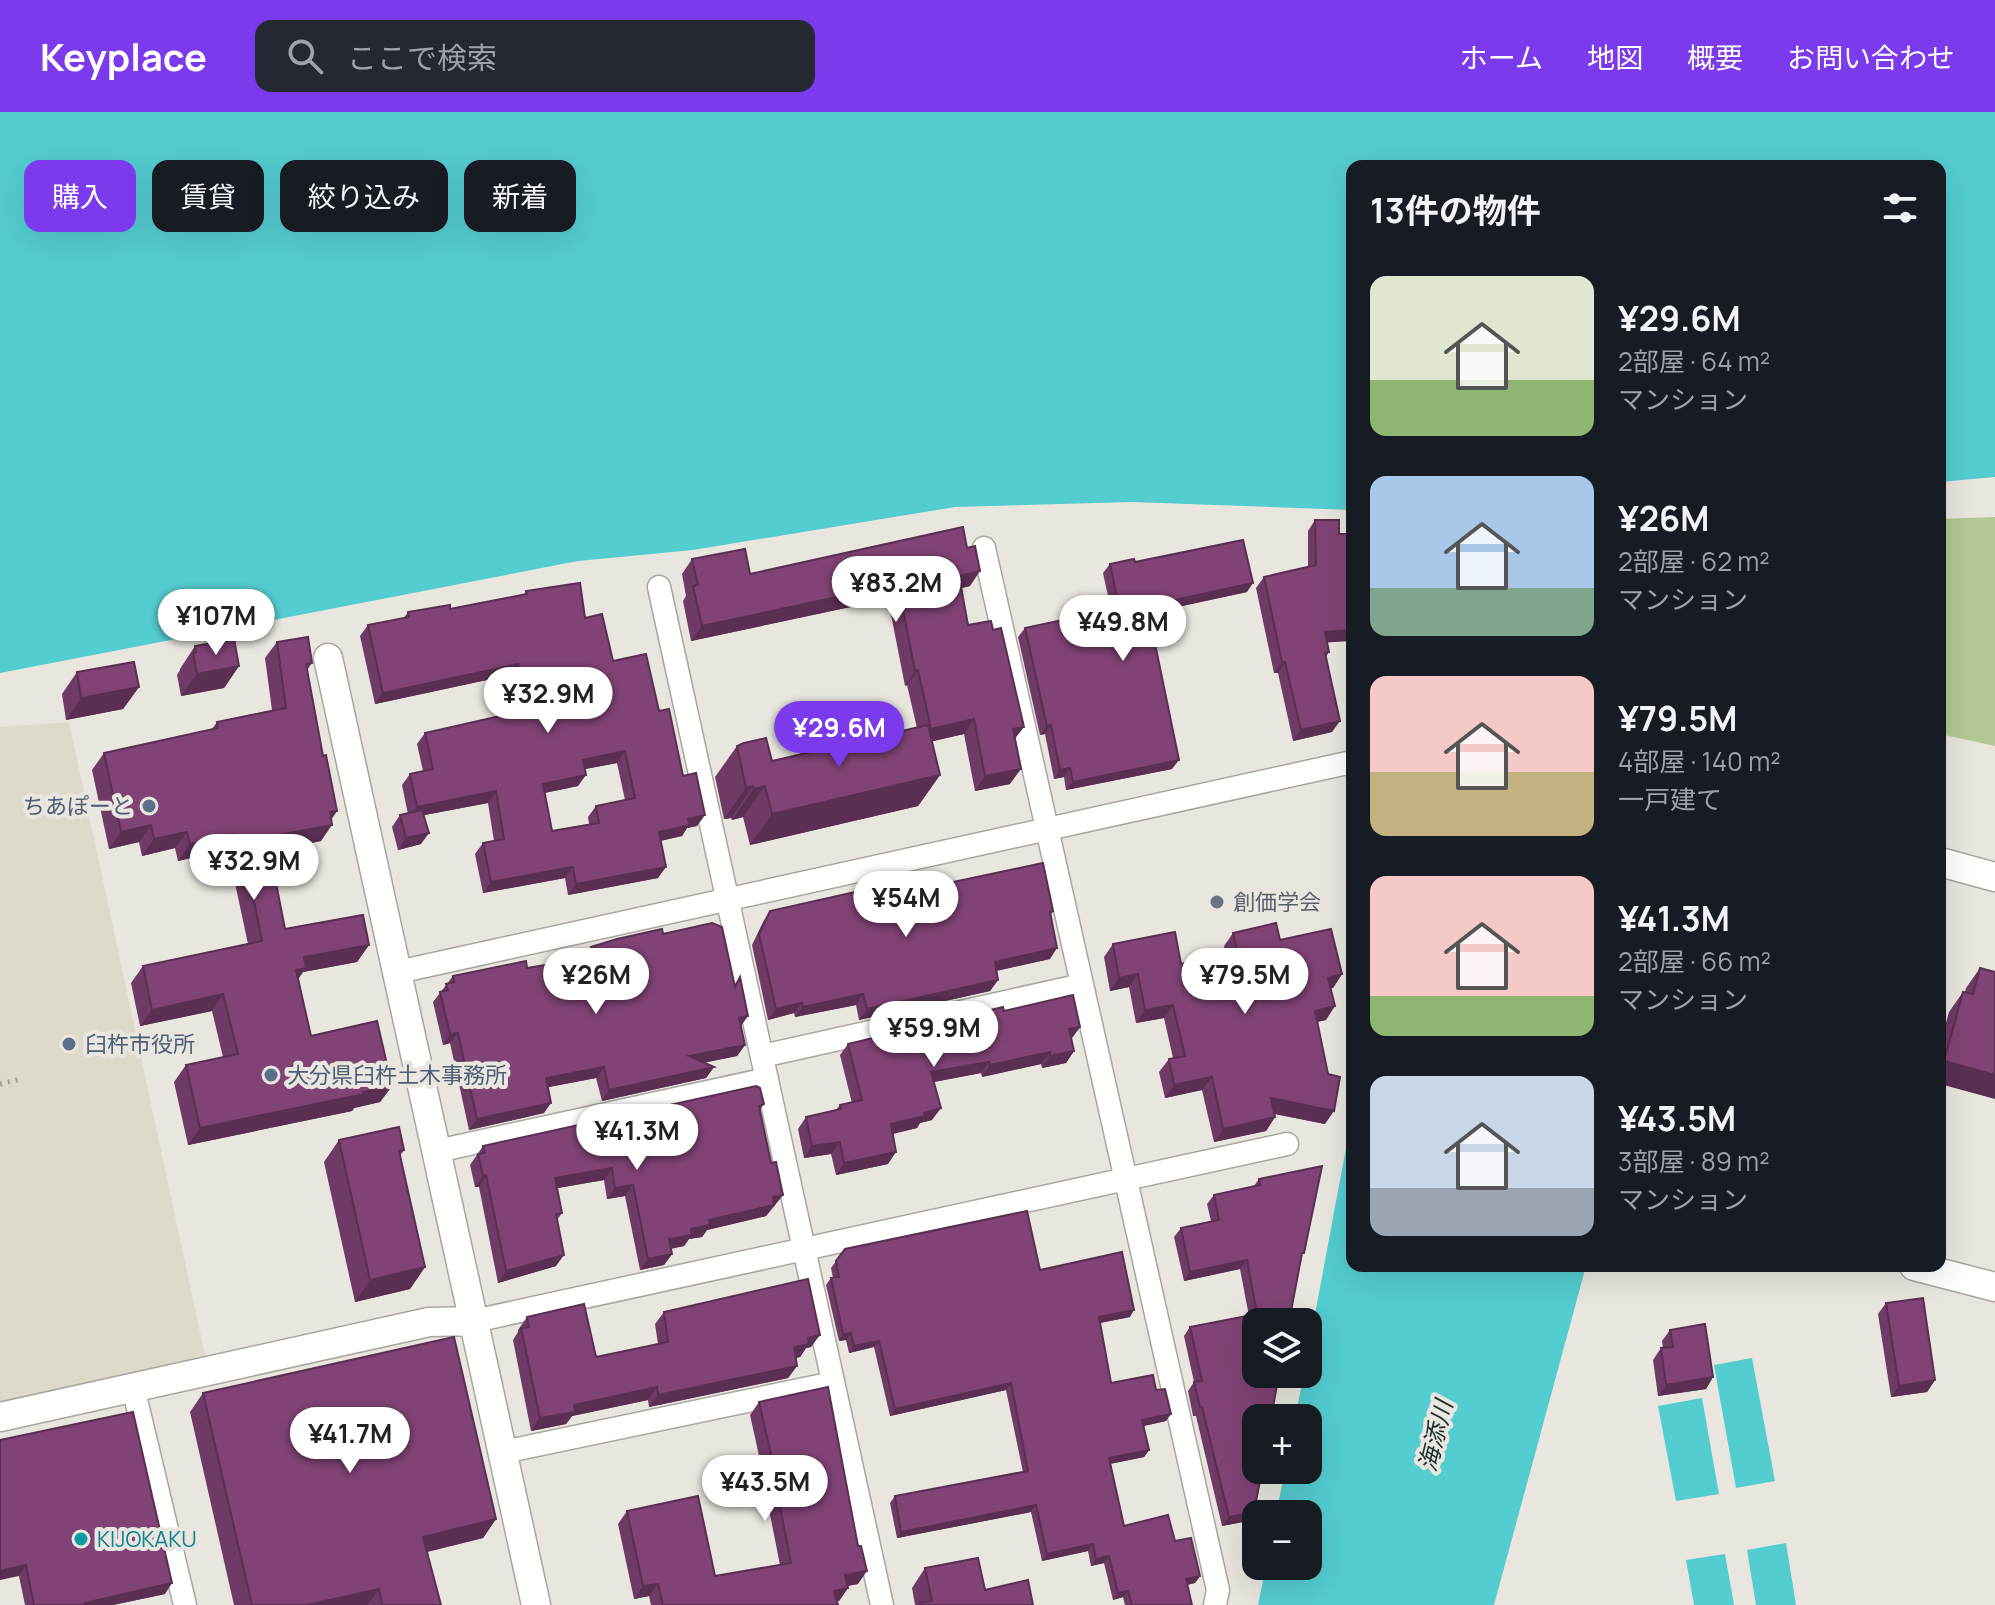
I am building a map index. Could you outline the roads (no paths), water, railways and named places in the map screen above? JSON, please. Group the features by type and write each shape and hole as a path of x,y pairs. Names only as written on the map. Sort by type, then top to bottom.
{"street":[{"path":"984,548 1218,1590 1215,1605"},
{"path":"659,587 882,1605"},
{"path":"328,658 536,1605"},
{"path":"398,972 1346,763"},
{"path":"1946,864 1995,877"},
{"path":"762,1056 1082,985"},
{"path":"437,1151 767,1079"},
{"path":"0,1417 429,1322 474,1321 1287,1144"},
{"path":"1937,1272 1995,1287"},
{"path":"503,1452 833,1383"},
{"path":"133,1387 185,1605"}],"water":[{"path":"0,112 1995,112 1995,477 1946,481 1946,160 1346,160 1346,510 1132,502 955,507 693,550 578,561 0,673"},
{"name":"海添川","path":"1346,1148 1346,1272 1584,1272 1494,1605 1258,1605 1263,1580 1322,1580 1322,1500 1279,1500 1282,1484 1322,1484 1322,1404 1298,1404 1301,1388 1322,1388 1322,1308 1316,1308"},
{"path":"1752,1358 1775,1481 1736,1488 1714,1365"},
{"path":"1702,1398 1719,1494 1676,1501 1658,1406"},
{"path":"1786,1543 1796,1605 1756,1605 1747,1550"},
{"path":"1725,1554 1734,1605 1694,1605 1686,1560"}],"place":[{"name":"ちあぽーと","path":"149,806"},
{"name":"創価学会","path":"1217,902"},
{"name":"臼杵市役所","path":"69,1044"},
{"name":"大分県臼杵土木事務所","path":"271,1075"},
{"name":"KIJOKAKU","path":"81,1539"}]}
